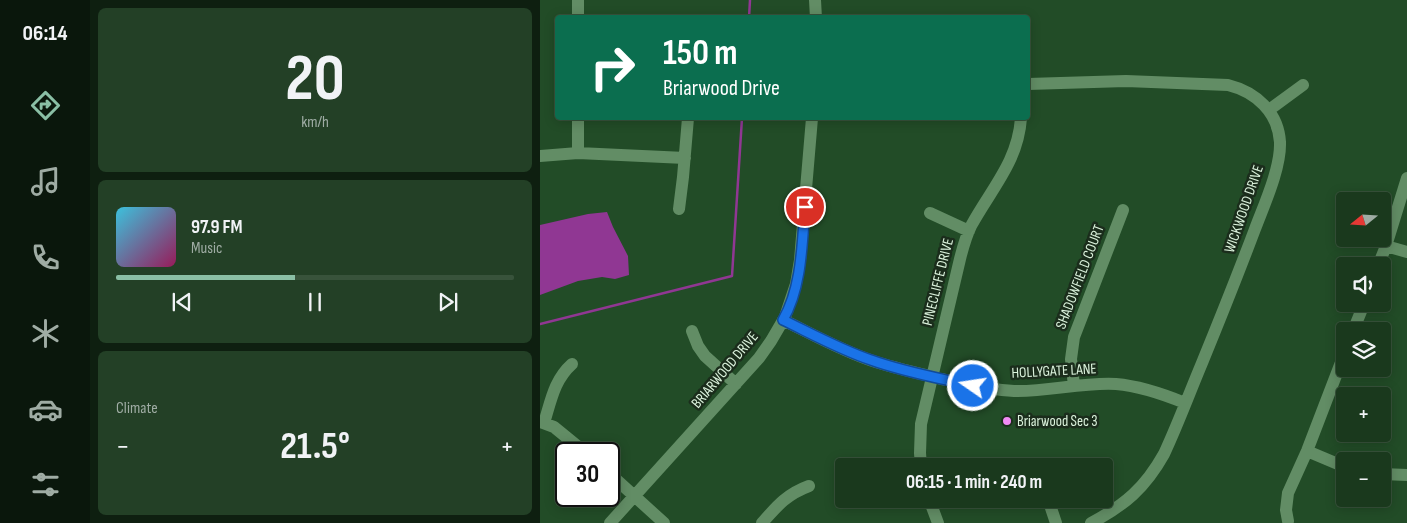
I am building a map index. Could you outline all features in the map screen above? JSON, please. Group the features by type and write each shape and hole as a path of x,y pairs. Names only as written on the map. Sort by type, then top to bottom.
{"street":[{"path":"578,0 578,15"},
{"path":"815,0 816,15"},
{"name":"WICKWOOD DRIVE","path":"1030,84 1126,81 1238,87 1251,93 1262,102 1277,126 1279,137 1279,157 1276,168 1240,268 1164,454 1147,481 1136,493 1118,508 1091,523"},
{"path":"1268,110 1303,85"},
{"path":"578,120 578,153"},
{"path":"679,209 688,120"},
{"name":"BRIARWOOD DRIVE","path":"610,523 759,358 783,320 796,284 800,260 812,120"},
{"name":"PINECLIFFE DRIVE","path":"920,458 921,424 960,259 969,231 1008,166 1015,150 1021,120"},
{"path":"540,156 578,153 685,158"},
{"path":"1391,230 1407,178"},
{"name":"SHADOWFIELD COURT","path":"1074,386 1071,359 1074,337 1123,210"},
{"path":"930,214 969,231"},
{"path":"1391,247 1407,252"},
{"name":"HOLLYGATE LANE","path":"783,320 864,358 973,386 1033,390 1095,384 1125,385 1151,391 1186,403"},
{"path":"692,331 698,346 705,356 736,384"},
{"path":"572,364 558,380 542,422 554,426 573,442"},
{"path":"1288,521 1286,510 1288,493 1307,451 1336,375"},
{"path":"1307,451 1336,463"},
{"path":"1391,474 1407,475"},
{"path":"620,483 664,523"},
{"path":"762,523 783,500 809,486"},
{"path":"932,508 938,523"},
{"path":"1051,508 1056,523"}],"shaded area":[{"path":"607,212 628,256 629,275 615,279 602,277 578,281 540,295 540,225 588,214"}],"waterway":[{"path":"749,15 750,0"},
{"path":"540,324 732,276 742,120"}],"place":[{"name":"Briarwood Sec 3","path":"1007,421"}],"route":[{"path":"805,207 796,284 783,320 873,361 973,386"}]}
